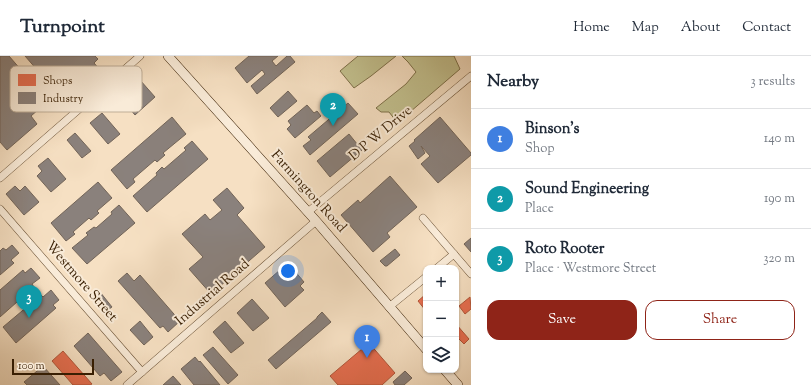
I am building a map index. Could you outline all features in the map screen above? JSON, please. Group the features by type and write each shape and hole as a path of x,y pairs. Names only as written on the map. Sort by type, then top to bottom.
{"main road":[{"name":"Farmington Road","path":"168,56 316,221 423,346"},
{"path":"448,373 458,385"}],"street":[{"path":"129,66 140,56"},
{"name":"D P W Drive","path":"308,212 471,76"},
{"path":"0,178 76,112"},
{"name":"Westmore Street","path":"0,209 142,372"},
{"path":"422,218 471,274"},
{"name":"Industrial Road","path":"127,385 316,221"},
{"path":"441,265 454,254"},
{"path":"389,307 423,279"}],"shaded area":[{"path":"358,56 396,56 354,88 340,71"},
{"path":"402,56 454,56 460,69 403,118 396,121 389,112 381,112 376,108 406,84 416,72"}],"building: Shops":[{"path":"423,297 423,307 418,301"},
{"path":"470,297 471,309 465,314 459,306"},
{"path":"459,327 469,339 464,344 459,339"},
{"path":"369,343 395,373 382,385 338,385 330,376"},
{"path":"63,351 92,384 73,385 52,361"}],"building: Industry":[{"path":"0,56 9,56 18,66 10,66 10,112 36,112 31,116 37,124 7,150 0,142"},
{"path":"25,56 95,56 98,59 94,63 97,66 34,66"},
{"path":"249,56 278,56 272,61 276,66 287,56 290,56 295,62 257,94 251,86 265,74 262,70 247,83 235,68"},
{"path":"142,82 155,97 142,109"},
{"path":"288,91 297,101 278,117 270,108"},
{"path":"348,103 358,114 310,155 303,146 311,140 308,137"},
{"path":"307,105 314,113 317,111 321,116 295,138 287,129 291,125 288,121"},
{"path":"102,113 120,134 108,144 90,123"},
{"path":"172,117 186,134 163,153 165,155 157,162 155,160 133,179 135,182 127,189 111,170"},
{"path":"440,117 471,153 471,155 438,183 421,164 430,156 421,146 425,153 418,159 409,146"},
{"path":"75,133 91,151 82,158 67,140"},
{"path":"349,134 362,150 330,177 317,161"},
{"path":"192,141 208,159 147,212 133,196 157,175 156,173 162,167 164,169 186,150 184,148"},
{"path":"48,158 66,179 51,192 37,176 42,171 38,166"},
{"path":"390,176 417,207 387,233 390,237 373,252 341,215 358,200 360,203"},
{"path":"98,182 112,198 97,211 99,213 91,220 89,218 73,232 75,234 66,241 51,223"},
{"path":"15,186 20,191 25,186 39,202 24,215 6,194"},
{"path":"227,188 244,208 237,215 265,247 211,294 189,269 203,257 182,234 205,214 210,220 222,210 213,200"},
{"path":"119,205 135,223 87,264 72,248 88,235 86,233 94,227 96,228 112,214 111,212"},
{"path":"471,238 471,252 464,244"},
{"path":"12,245 19,253 11,260 14,263 0,275 0,251 3,248 6,250"},
{"path":"395,249 400,255 385,266 380,261"},
{"path":"288,263 304,282 300,286 304,290 285,307 265,283"},
{"path":"31,268 40,278 32,284 34,287 0,317 0,290 23,270 25,273"},
{"path":"127,273 134,281 140,275 180,321 168,332 163,326 160,328 118,281"},
{"path":"51,290 59,300 53,305 56,308 16,343 3,327 41,295 43,297"},
{"path":"100,292 112,307 106,311 94,297"},
{"path":"252,299 269,318 253,331 237,313"},
{"path":"322,312 331,322 276,369 268,360"},
{"path":"140,321 153,337 144,345 130,330"},
{"path":"225,321 244,343 231,353 213,332"},
{"path":"88,333 122,372 111,381 104,373 100,376 74,346"},
{"path":"213,347 238,375 228,384 203,355"},
{"path":"195,357 220,385 194,385 181,369"},
{"path":"43,366 60,385 27,385 24,382"},
{"path":"405,371 412,378 404,385 395,385 393,382"},
{"path":"173,376 181,385 163,385"}],"place":[{"name":"Sound Engineering","path":"333,126"},
{"name":"Roto Rooter","path":"29,318"},
{"name":"Binson's","path":"367,358"}]}
